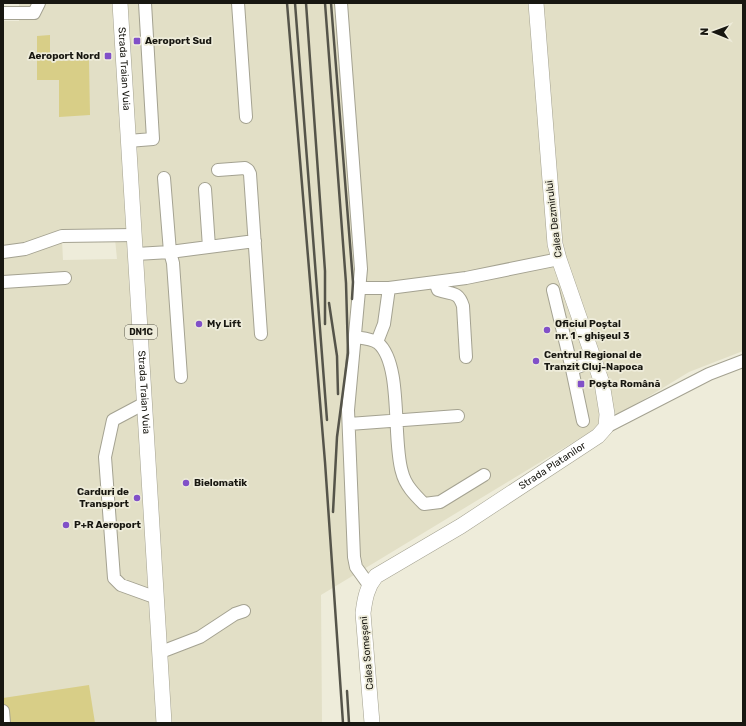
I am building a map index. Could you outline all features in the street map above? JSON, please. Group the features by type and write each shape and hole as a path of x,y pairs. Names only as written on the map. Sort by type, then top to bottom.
{"main road":[{"name":"Strada Traian Vuia","path":"120,3 144,403 161,652 164,723"},
{"name":"Calea Dezmirului","path":"536,3 553,227 558,259 602,383 607,414 606,427"},
{"name":"Strada Platanilor","path":"369,585 376,576 461,526 598,436 606,427"},
{"name":"Calea Someșeni","path":"369,585 365,597 363,613 372,723"},
{"name":"Strada Traian Vuia","path":"158,723 162,685"},
{"name":"DN1C","path":"162,685 169,723"}],"street":[{"path":"128,141 153,140 145,3"},
{"path":"238,3 246,117"},
{"path":"341,3 361,269 348,410 354,557 356,566 369,585"},
{"path":"3,13 34,13 39,4"},
{"path":"218,170 245,168 250,174 261,334"},
{"path":"164,178 170,252 174,263 181,377"},
{"path":"205,189 209,247"},
{"path":"3,252 25,249 62,236 135,235"},
{"path":"136,254 170,252 255,242"},
{"path":"359,288 389,288 466,278 558,259"},
{"path":"3,282 65,278"},
{"path":"435,282 438,290 457,294 461,299 463,306 466,357"},
{"path":"377,342 384,324 389,288"},
{"path":"553,290 583,421"},
{"path":"355,337 377,342 387,353 392,371 397,421 398,458 402,474 412,493 424,504 440,502 484,475"},
{"name":"Strada Platanilor","path":"606,427 709,374 743,361"},
{"path":"572,369 594,362"},
{"path":"144,403 113,420 106,457 114,578 121,585 157,598"},
{"path":"349,424 458,416"},
{"path":"161,652 200,637 235,614 244,611"},
{"path":"3,711 4,723"}],"shaded area":[{"path":"743,3 743,351 689,372 321,595 322,723 3,723 3,21 19,21 19,4 3,4","holes":["115,239 117,259 63,260 62,240"]},
{"path":"50,35 50,61 89,60 90,115 59,117 59,80 37,80 37,36"},
{"path":"89,685 95,723 3,723 3,698"}],"railway":[{"path":"287,3 325,462 343,723"},
{"path":"295,3 327,420"},
{"path":"306,3 325,271 325,324"},
{"path":"325,3 346,283 348,353 337,437 333,512"},
{"path":"331,3 353,282 352,299"},
{"path":"329,303 337,356 338,394"},
{"path":"347,691 349,723"}],"place":[{"name":"Aeroport Sud","path":"137,41"},
{"name":"Aeroport Nord","path":"108,56"},
{"name":"My Lift","path":"199,324"},
{"name":"Oficiul Poștal nr. 1 - ghișeul 3","path":"547,330"},
{"name":"Centrul Regional de Tranzit Cluj-Napoca","path":"536,361"},
{"name":"Poșta Română","path":"581,384"},
{"name":"Bielomatik","path":"186,483"},
{"name":"Carduri de Transport","path":"137,498"},
{"name":"P+R Aeroport","path":"66,525"}]}
